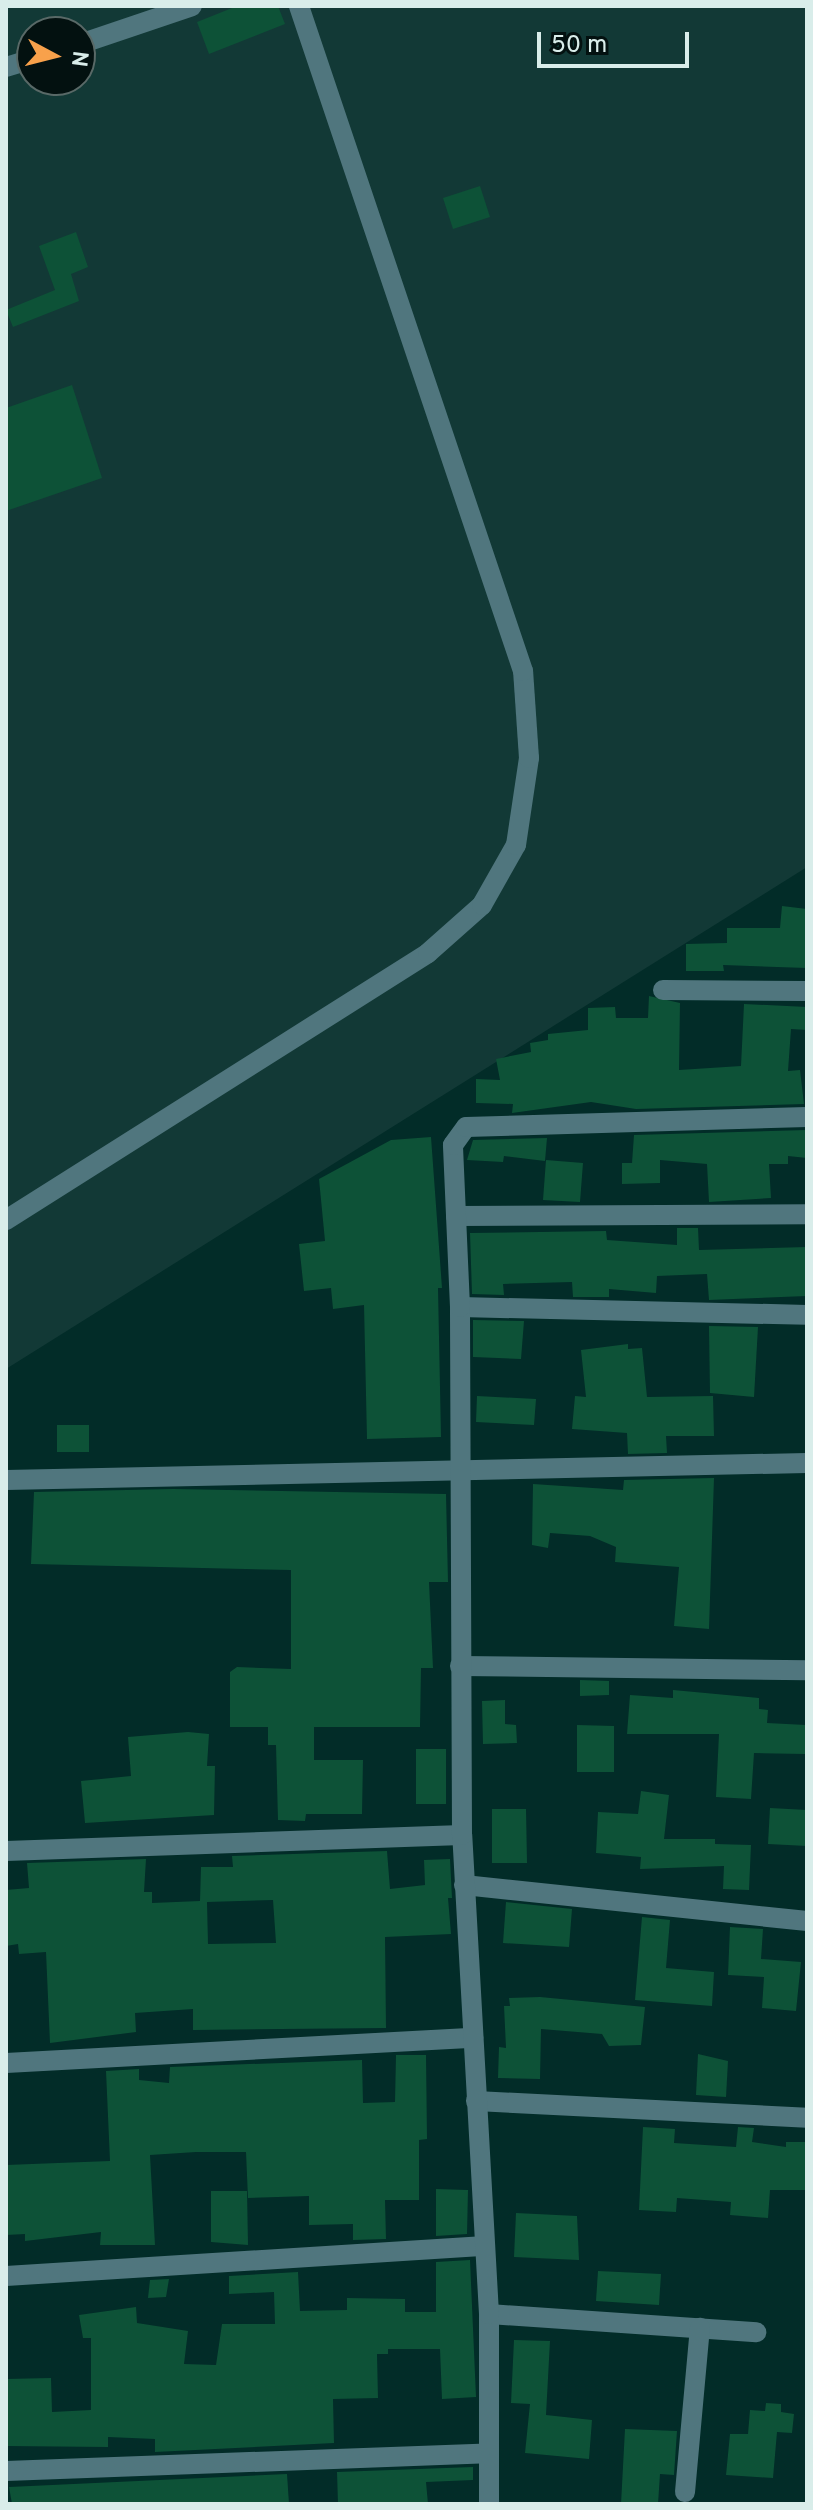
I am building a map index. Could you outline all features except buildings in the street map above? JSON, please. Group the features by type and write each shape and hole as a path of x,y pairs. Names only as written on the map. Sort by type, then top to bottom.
{"street":[{"path":"96,39 192,6"},
{"path":"6,1220 428,953 482,905 516,845 529,758 523,671 299,6"},
{"path":"663,990 807,991"},
{"path":"489,2504 489,2314 462,1835 460,1307 453,1145 466,1127 807,1117"},
{"path":"456,1216 807,1214"},
{"path":"460,1307 807,1315"},
{"path":"6,1480 807,1463"},
{"path":"460,1666 807,1670"},
{"path":"6,1851 462,1835"},
{"path":"464,1885 807,1921"},
{"path":"6,2063 473,2038"},
{"path":"476,2101 807,2118"},
{"path":"6,2276 485,2246"},
{"path":"489,2314 756,2332"},
{"path":"685,2492 700,2328"},
{"path":"6,2471 487,2453"}],"shaded area":[{"path":"6,6 807,6 807,867 6,1369"}]}
